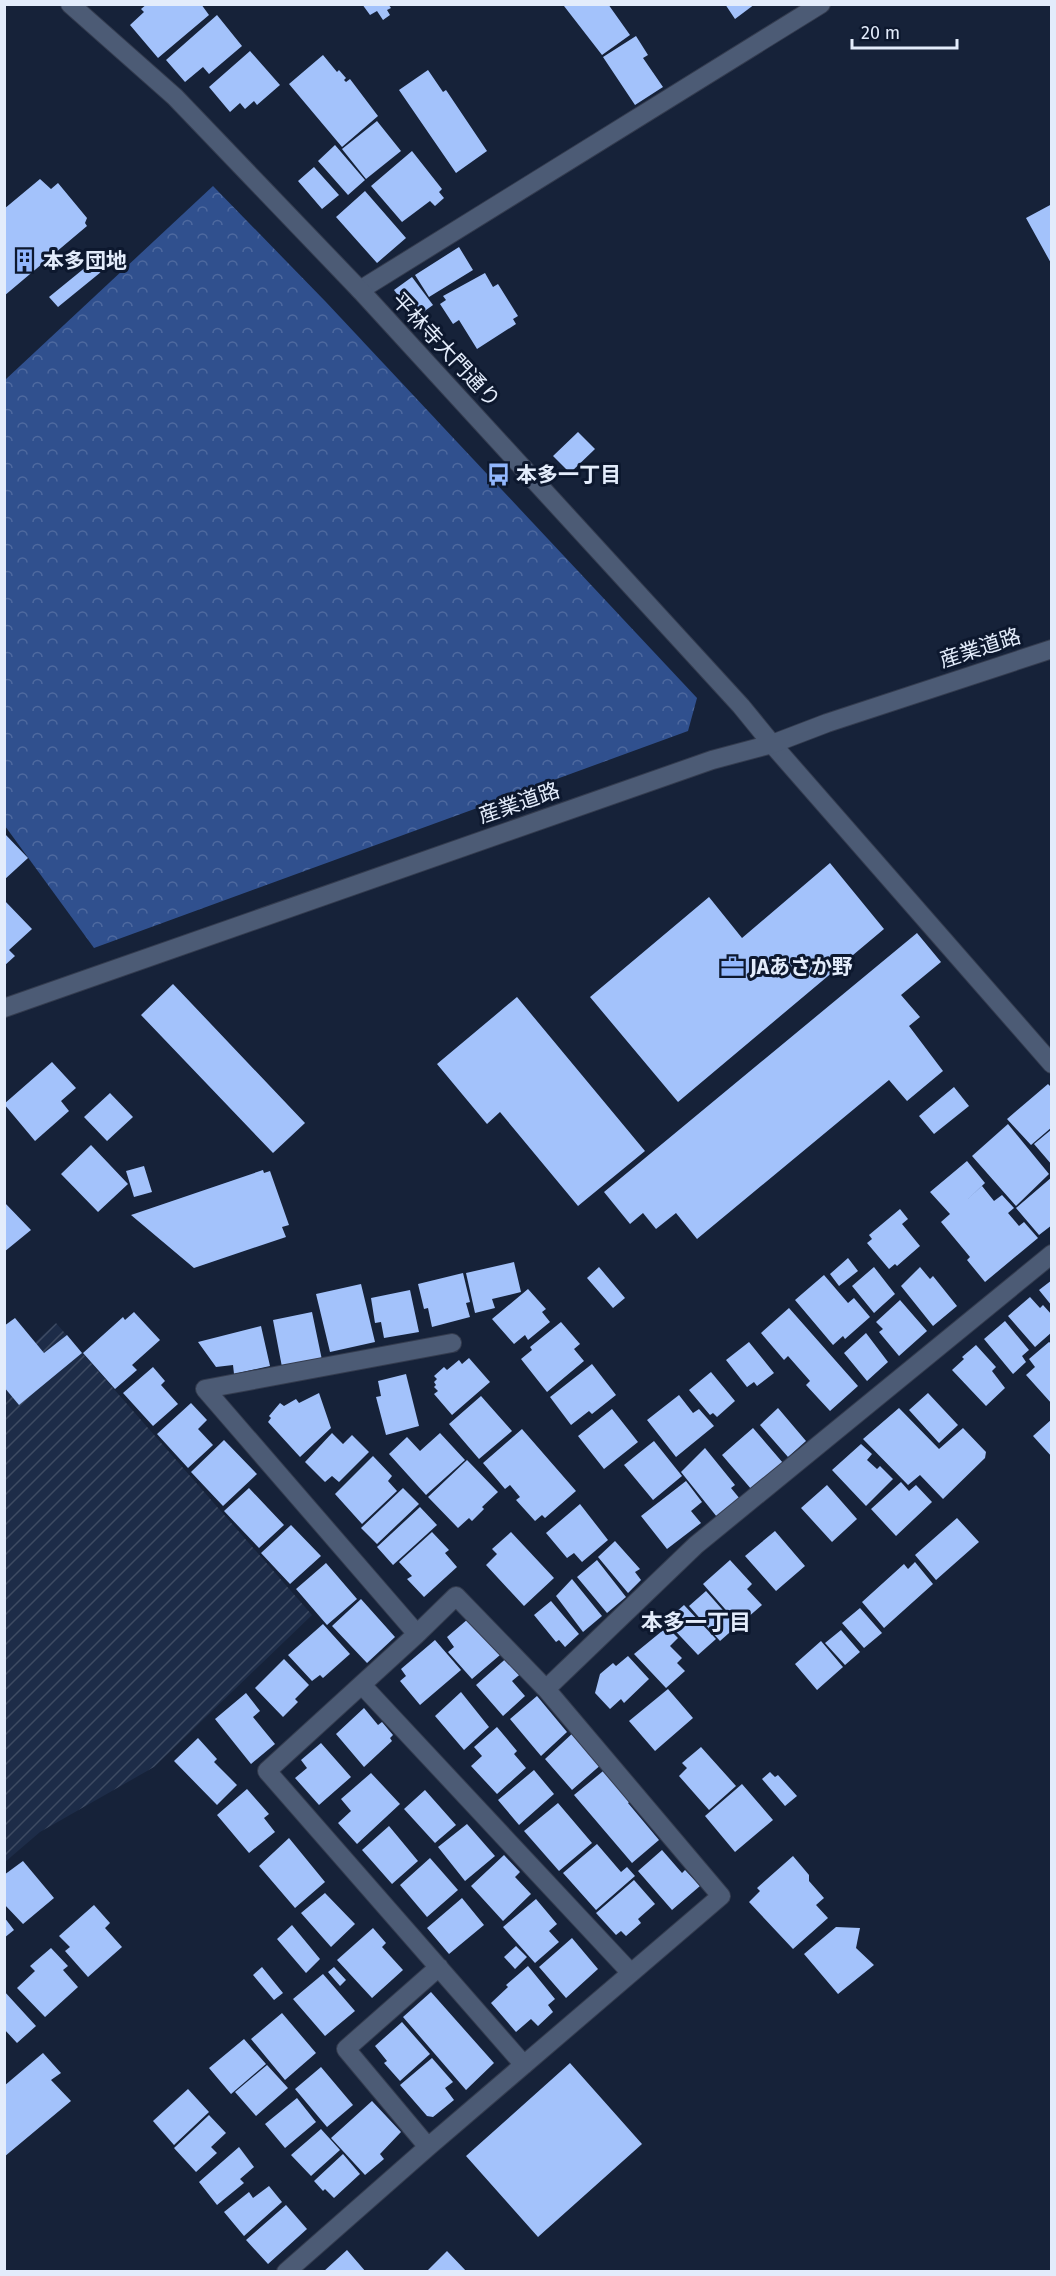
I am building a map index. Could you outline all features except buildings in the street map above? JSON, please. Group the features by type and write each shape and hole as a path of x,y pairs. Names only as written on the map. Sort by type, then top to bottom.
{"street":[{"name":"平林寺大門通り","path":"70,4 175,97 360,290 741,706 1052,1064"},
{"path":"360,290 821,4"},
{"name":"産業道路","path":"4,1008 712,760 772,744 827,723 1052,648"},
{"path":"546,1689 696,1545 1052,1254"},
{"path":"417,1634 205,1389 452,1343"},
{"path":"286,2271 721,1896 546,1689 456,1596 267,1771 524,2065"},
{"path":"362,1685 631,1973"},
{"path":"428,2147 346,2049 439,1967"}],"shaded area":[{"path":"56,1323 312,1615 154,1767 40,1832 5,1862 5,1370"}],"green space":[{"path":"213,186 325,301 697,698 688,731 94,948 5,826 5,380"}],"place":[{"name":"本多団地","path":"25,261"},
{"name":"本多一丁目","path":"498,475"},
{"name":"JAあさか野","path":"732,967"}],"district":[{"name":"本多一丁目","path":"696,1622"}]}
